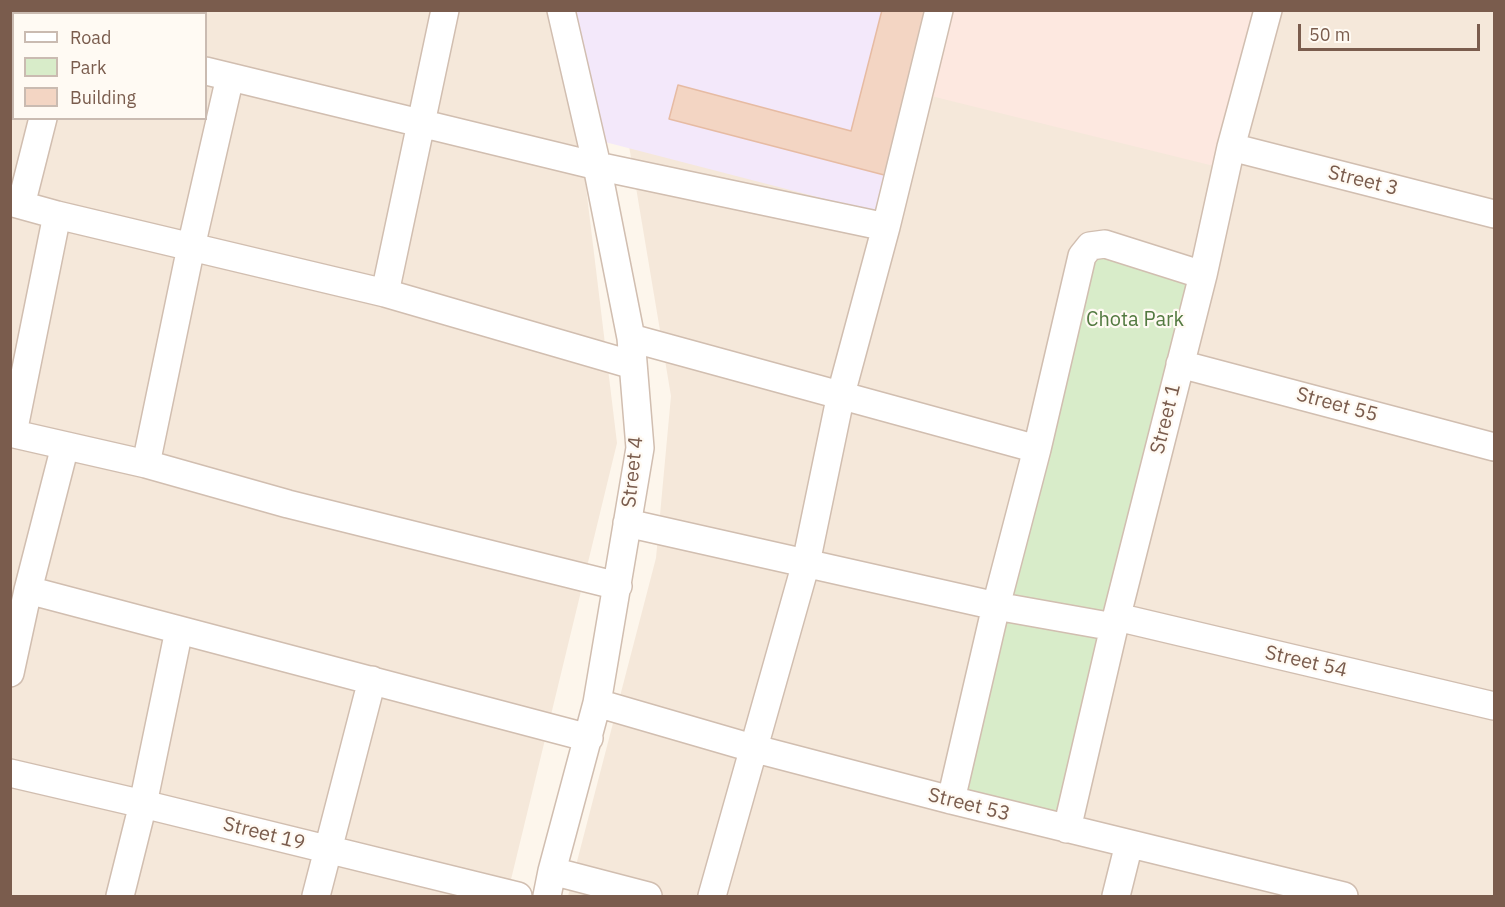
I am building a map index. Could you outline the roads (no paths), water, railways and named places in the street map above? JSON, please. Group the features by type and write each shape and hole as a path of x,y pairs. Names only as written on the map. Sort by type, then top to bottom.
{"street":[{"path":"385,294 445,10"},
{"name":"Street 4","path":"549,884 597,703 640,448 632,352 597,166 561,10"},
{"path":"712,897 752,748 806,563 842,394 939,10"},
{"name":"Street 1","path":"1067,829 1115,622 1268,10"},
{"path":"146,464 191,246 218,74 597,166 886,226"},
{"path":"42,120 16,203 57,215 632,352 842,394 1037,449"},
{"name":"Street 3","path":"1232,147 1494,214"},
{"path":"57,215 12,433 146,464 288,504 618,586"},
{"path":"951,801 996,606 1037,449 1082,256 1090,246 1105,244 1203,275"},
{"name":"Street 55","path":"1180,364 1494,447"},
{"path":"10,673 28,590 65,446"},
{"name":"Street 54","path":"627,523 996,606 1115,622 1494,706"},
{"path":"28,590 589,738"},
{"path":"120,897 143,804 179,630"},
{"path":"316,897 372,680"},
{"name":"Street 53","path":"597,703 752,748 951,801 1344,897"},
{"name":"Street 19","path":"10,773 518,897"},
{"path":"1116,897 1130,844"},
{"path":"549,884 648,897"}],"park label":[{"name":"Chota Park","path":"1135,320"}]}
